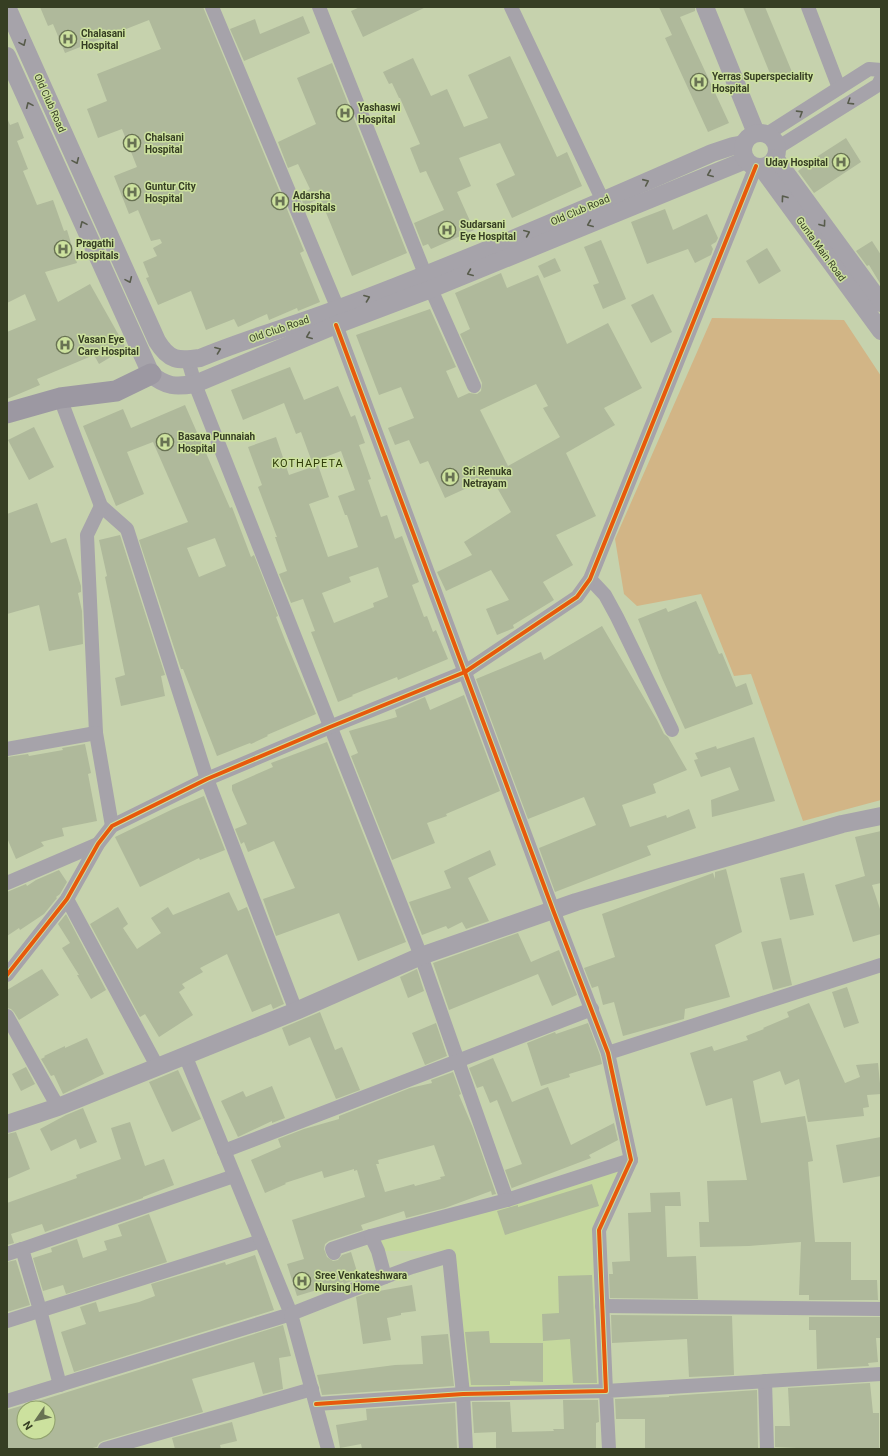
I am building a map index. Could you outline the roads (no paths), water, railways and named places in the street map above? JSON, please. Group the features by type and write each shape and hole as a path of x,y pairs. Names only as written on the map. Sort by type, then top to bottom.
{"main road":[{"path":"7,413 60,398 116,391 151,374"}],"street":[{"name":"Old Club Road","path":"7,7 157,341 168,355 177,360 200,358 337,317"},
{"path":"212,7 337,317 553,910 608,1053 631,1160 599,1230 609,1449"},
{"path":"319,7 428,282 474,386"},
{"path":"511,7 603,201"},
{"name":"Gunta Main Road","path":"705,7 760,151 855,281 881,332"},
{"path":"808,7 839,88"},
{"name":"Old Club Road","path":"7,56 151,374 160,382 171,386 195,384 337,317 760,151"},
{"path":"7,975 67,899 98,844 112,826 207,779 466,672 577,597 590,579 760,151 839,88 869,69 881,70"},
{"path":"760,151 878,85 881,80"},
{"name":"Old Club Road","path":"428,282 603,201 712,153 728,147 760,151"},
{"name":"Gunta Main Road","path":"855,281 881,303"},
{"path":"188,360 195,384 421,956 506,1200"},
{"path":"60,398 101,506 127,529 207,779 296,1011"},
{"path":"101,506 87,535 96,733 112,826"},
{"path":"590,579 605,595 617,617 672,730"},
{"path":"7,748 96,733"},
{"path":"7,1124 58,1107 296,1011 421,956 553,910 666,874 842,824 881,816"},
{"path":"7,883 98,844"},
{"path":"67,899 157,1066"},
{"path":"608,1053 881,965"},
{"path":"224,1151 592,1009"},
{"path":"7,1016 58,1107"},
{"path":"185,1055 291,1314 328,1449"},
{"path":"334,1253 332,1249 371,1236 506,1200 631,1160"},
{"path":"7,1254 234,1176"},
{"path":"371,1236 378,1251 385,1277"},
{"path":"7,1321 261,1241"},
{"path":"22,1249 60,1385"},
{"path":"7,1401 291,1314 412,1267 449,1256 463,1394 466,1449"},
{"path":"602,1306 881,1309"},
{"path":"316,1404 463,1394 606,1391 881,1374"},
{"path":"765,1381 767,1449"},
{"path":"105,1449 312,1389"}],"place":[{"name":"Chalasani Hospital","path":"68,39"},
{"name":"Yerras Superspeciality Hospital","path":"699,82"},
{"name":"Yashaswi Hospital","path":"345,113"},
{"name":"Chalsani Hospital","path":"132,143"},
{"name":"Uday Hospital","path":"841,162"},
{"name":"Guntur City Hospital","path":"132,192"},
{"name":"Adarsha Hospitals","path":"280,201"},
{"name":"Sudarsani Eye Hospital","path":"447,230"},
{"name":"Pragathi Hospitals","path":"63,249"},
{"name":"Vasan Eye Care Hospital","path":"65,345"},
{"name":"Basava Punnaiah Hospital","path":"165,442"},
{"name":"Sri Renuka Netrayam","path":"450,477"},
{"name":"Sree Venkateshwara Nursing Home","path":"302,1281"}],"district":[{"name":"KOTHAPETA","path":"308,463"}]}
